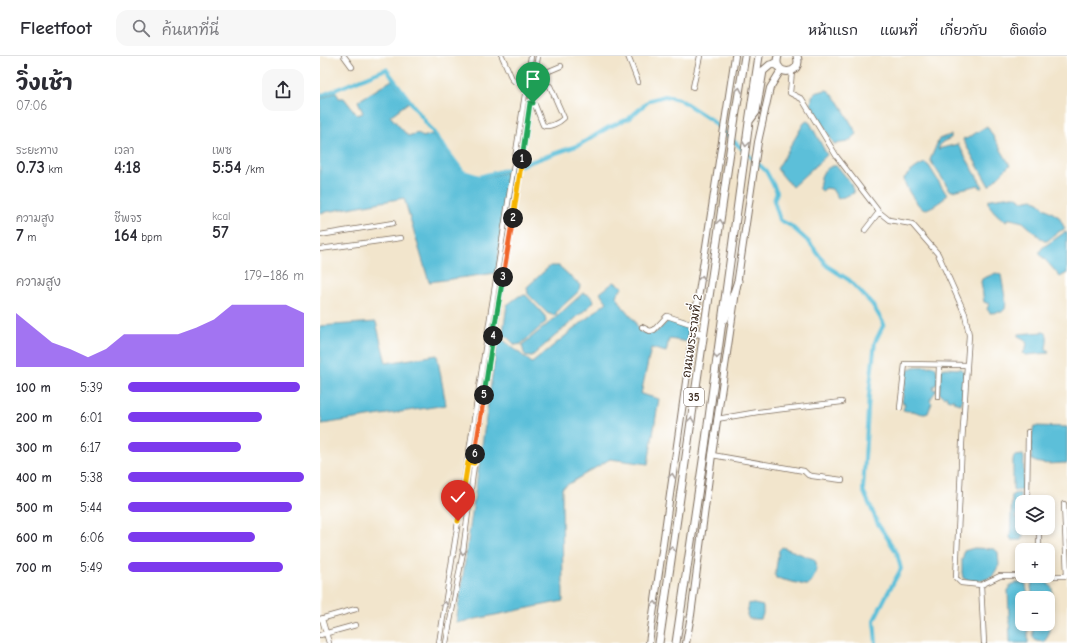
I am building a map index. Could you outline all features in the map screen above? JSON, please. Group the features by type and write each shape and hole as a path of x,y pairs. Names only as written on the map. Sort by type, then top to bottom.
{"highway":[{"name":"ถนนพระรามที่ 2","path":"659,643 703,334 745,56"},
{"name":"35","path":"676,643 705,447 759,56"},
{"path":"773,56 778,56 777,64 780,68"},
{"path":"749,122 756,112 763,71 770,65 774,64 785,71 792,71 797,66 797,56"},
{"path":"720,336 738,281"},
{"path":"694,329 703,334"}],"main road":[{"name":"ถนนพระรามที่ 2","path":"649,643 735,56"},
{"name":"35","path":"686,643 757,151 770,88 780,68"}],"street":[{"path":"344,56 352,67"},
{"path":"502,56 512,79 515,82 528,80"},
{"path":"439,643 531,56"},
{"path":"446,643 464,552 474,463 486,380 538,56"},
{"path":"628,56 638,82"},
{"path":"693,87 700,56"},
{"path":"535,73 542,74 561,66"},
{"path":"792,71 790,93 802,99 837,157 879,212 889,220 912,224 938,254 965,314 969,335 962,443 956,578 961,583 981,585 1000,576 1015,576"},
{"path":"530,103 535,105 543,125 545,126 561,121 564,118 550,86 546,84 533,85"},
{"path":"865,230 879,212"},
{"path":"320,235 393,223"},
{"path":"320,249 401,238"},
{"path":"642,327 650,331 654,330 667,316 694,329"},
{"path":"900,408 905,364 967,366"},
{"path":"938,396 939,365"},
{"path":"718,419 758,412 842,402"},
{"path":"1027,495 1028,432"},
{"path":"712,455 804,471 808,475 812,476 842,480"},
{"path":"468,462 474,463"},
{"path":"1055,576 1067,576 1064,504"},
{"path":"981,585 984,643"},
{"path":"329,643 321,619 356,609"},
{"path":"320,635 356,625"}],"water":[{"path":"392,80 409,102 390,116 408,136 418,133 423,137 432,134 462,173 481,178 511,171 496,273 429,282 404,198 320,213 320,99 336,92 339,98 344,98 357,115 363,113 358,101"},
{"path":"826,90 829,91 839,102 857,134 848,142 834,144 811,104 812,96 815,93"},
{"path":"807,121 810,123 827,155 792,187 777,169 804,123"},
{"path":"987,126 1010,165 989,186 963,140 964,138 966,139"},
{"path":"951,135 951,138 942,142 938,149 958,144 983,187 982,188 980,188 979,185 952,191 950,190 930,160 939,139"},
{"path":"925,163 929,166 947,195 937,204 924,210 911,196 904,178 914,169"},
{"path":"832,166 837,166 850,182 854,193 838,199 832,189 826,188 822,191 819,188 822,174"},
{"path":"1015,196 1023,201 1033,199 1040,203 1059,217 1065,229 1047,241 1044,241 1023,222 1011,219 1008,219 1007,221 1001,218 988,203 991,199"},
{"path":"1065,232 1067,233 1067,273 1060,277 1040,254 1040,251"},
{"path":"550,266 559,266 580,285 579,291 557,311 555,316 547,313 528,294 527,287"},
{"path":"996,273 1001,275 1006,303 1005,309 1002,312 990,313 987,309 989,304 984,302 981,282 982,279"},
{"path":"614,282 623,287 616,295 623,307 634,320 640,332 655,333 669,320 691,327 689,342 669,339 666,352 651,348 641,394 659,399 648,464 610,459 562,488 563,601 456,623 498,336 532,363 607,302 600,293"},
{"path":"583,293 592,298 594,301 592,304 532,356 527,357 524,353 522,345"},
{"path":"526,295 545,316 546,322 521,344 515,345 503,333 507,305 519,296"},
{"path":"376,322 386,363 437,355 446,405 322,424 320,412 320,326"},
{"path":"1043,332 1047,335 1046,350 1048,350 1049,353 1026,355 1023,353 1027,344 1024,339 1018,336 1018,334"},
{"path":"934,366 937,370 937,384 933,389 937,389 930,401 932,403 928,413 923,414 903,410 905,404 902,402 906,374 908,373 907,371 913,367"},
{"path":"945,368 961,369 964,372 961,404 954,402 953,399 947,399 946,395 944,397 939,393 941,370"},
{"path":"1034,426 1067,427 1067,463 1044,464 1032,460 1031,443"},
{"path":"1023,455 1023,488 1022,490 1014,491 1014,456"},
{"path":"1020,493 1020,495 1015,495 1015,535 1023,535 1021,540 1012,540 1010,538 1012,495"},
{"path":"782,547 814,559 816,562 816,569 809,585 776,578 775,575 779,550"},
{"path":"974,548 994,549 998,552 999,565 992,577 978,581 970,581 963,578 962,559 964,551"},
{"path":"1015,583 1026,584 1027,591 1015,591 1015,631 1028,631 1028,643 1010,643 1008,590 1010,585"},
{"path":"1032,583 1047,583 1052,588 1052,591 1032,591"},
{"path":"749,603 763,606 763,614 761,619 749,619 747,615"},
{"path":"1033,631 1049,631 1048,636 1044,642 1036,641 1033,637"}],"waterway":[{"path":"320,96 386,69 463,172 479,177 516,167 579,145 609,127 628,119 650,100 665,96 679,99 711,120 766,171 777,192 774,201 780,220 791,226 810,243 827,266 849,280 872,304 884,324 875,342 869,394 863,490 878,524 897,553 901,569 874,620 876,643"}],"route":[{"path":"458,521 468,462 474,463 530,103 533,103"}]}
